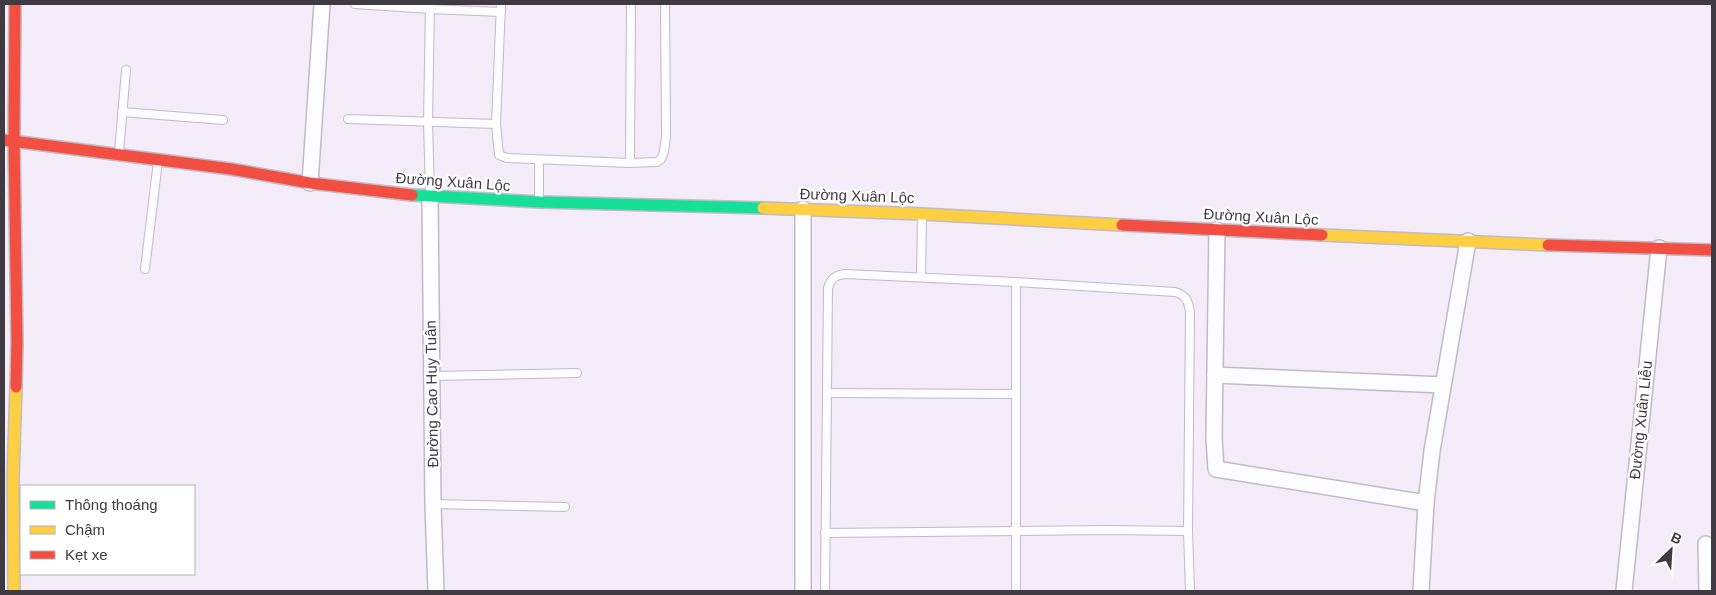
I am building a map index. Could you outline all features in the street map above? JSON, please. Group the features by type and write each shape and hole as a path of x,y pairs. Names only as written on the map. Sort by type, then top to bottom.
{"street":[{"path":"14,591 9,477 9,140 15,4"},
{"path":"310,184 322,4"},
{"name":"Đường Xuân Lộc","path":"9,140 231,169 310,184 430,197 540,202 698,204 1217,230 1712,250"},
{"name":"Đường Cao Huy Tuân","path":"430,197 431,376 436,591"},
{"path":"803,209 803,591"},
{"path":"1217,230 1216,468 1426,503"},
{"path":"1421,591 1426,503 1432,451 1468,241"},
{"name":"Đường Xuân Liễu","path":"1624,591 1659,248"},
{"path":"1215,375 1443,385"},
{"path":"1706,544 1706,591"}],"lane":[{"path":"355,4 501,8 496,124 498,149 501,157 630,163 657,162 661,159 664,152 666,136 664,4"},
{"path":"630,163 631,4"},
{"path":"430,7 428,122 430,197"},
{"path":"119,154 126,70"},
{"path":"122,112 223,120"},
{"path":"348,119 496,124"},
{"path":"144,269 158,159"},
{"path":"539,160 540,202"},
{"path":"921,277 922,214"},
{"path":"825,591 828,288 833,278 845,274 1175,292 1184,296 1188,301 1190,313 1188,531 1190,591"},
{"path":"1016,282 1016,591"},
{"path":"431,376 577,373"},
{"path":"827,393 1016,394"},
{"path":"433,504 565,507"},
{"path":"825,533 1016,530 1188,531"}],"traffic: fast":[{"path":"412,195 540,202 763,208"}],"traffic: slow":[{"path":"763,208 922,214 1122,225"},
{"path":"1322,235 1548,245"},
{"path":"14,591 13,477 16,387"}],"traffic: jam":[{"path":"15,4 16,387"},
{"path":"4,140 231,169 310,183 412,195"},
{"path":"1122,225 1322,235"},
{"path":"1548,245 1712,250"}]}
